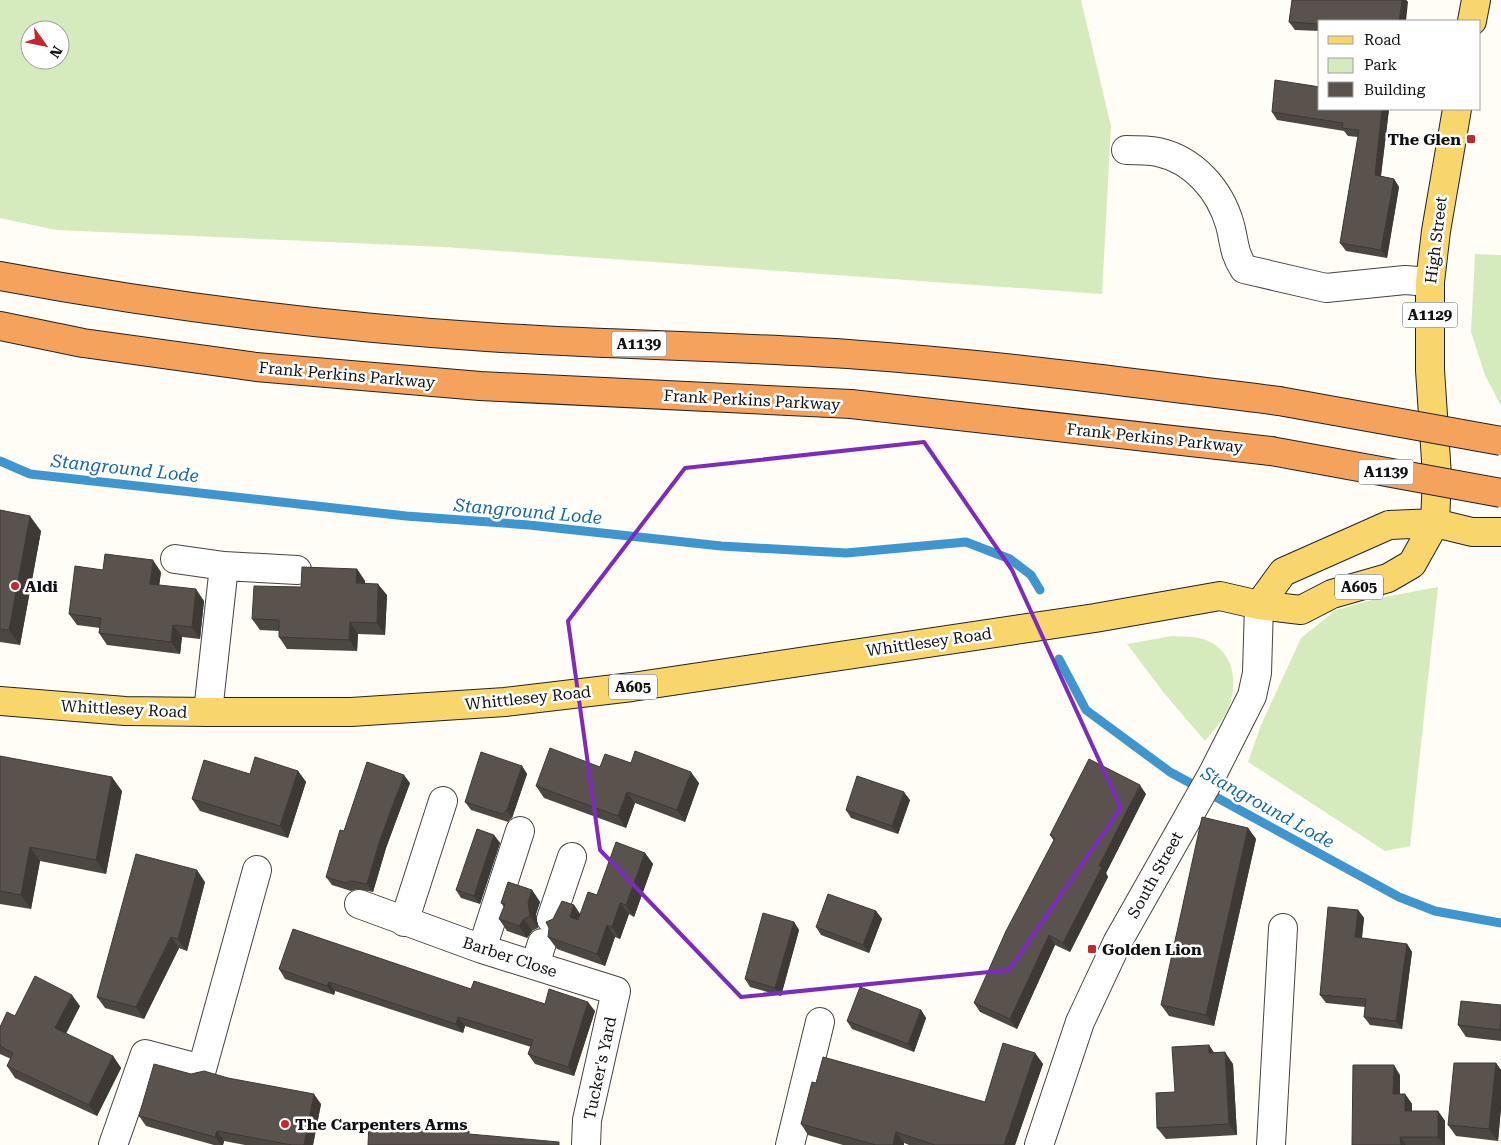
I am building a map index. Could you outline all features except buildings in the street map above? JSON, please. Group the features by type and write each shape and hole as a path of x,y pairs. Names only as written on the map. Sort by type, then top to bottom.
{"highway":[{"name":"A1139","path":"0,276 91,293 267,318 487,337 850,354 1045,373 1279,401 1501,441"},
{"name":"Frank Perkins Parkway","path":"0,326 83,343 256,367 480,386 851,404 1271,451 1501,493"}],"main road":[{"path":"1472,20 1476,0"},
{"name":"High Street","path":"1435,523 1437,459 1430,370 1430,282 1436,230 1457,110"},
{"name":"A605","path":"1259,605 1283,572 1389,525 1435,523 1472,532 1501,532"},
{"name":"Whittlesey Road","path":"0,701 125,711 208,712 350,712 505,702 632,687 1095,618 1220,596 1259,605 1301,610 1332,594 1388,578 1412,564 1435,523"}],"street":[{"path":"1126,150 1158,152 1196,169 1220,200 1230,226 1235,254 1244,269 1326,288 1405,280 1430,282"},
{"path":"175,560 224,566 296,570"},
{"path":"208,712 224,566"},
{"name":"South Street","path":"1039,1145 1080,1022 1117,943 1212,774 1252,696 1257,664 1259,605"},
{"path":"404,922 443,801"},
{"path":"482,949 520,832"},
{"path":"542,943 572,857"},
{"path":"113,1145 146,1054 202,1068 257,870"},
{"name":"Barber Close","path":"359,904 482,949 542,943 616,991"},
{"path":"1271,1145 1283,928"},
{"name":"Tucker's Yard","path":"586,1145 587,1120 616,991"},
{"path":"790,1145 820,1022"}],"highlighted area":[{"path":"924,442 1012,570 1121,808 1009,970 741,997 600,850 568,621 685,468"}],"green space":[{"path":"0,0 1081,0 1111,126 1102,294 444,247 56,230 0,218"},
{"path":"1475,254 1501,255 1501,406 1485,375 1471,332"},
{"path":"1438,587 1410,846 1385,851 1248,762 1261,725 1301,638 1336,610 1379,598"},
{"path":"1172,636 1199,638 1214,644 1222,651 1232,670 1233,691 1226,713 1205,741 1164,693 1127,644"}],"waterway":[{"name":"Stanground Lode","path":"0,461 30,474 406,516 529,525 721,546 846,553 966,542 1010,559 1031,575 1040,590"},
{"name":"Stanground Lode","path":"1059,659 1086,710 1170,772 1399,897 1435,911 1501,923"}],"place":[{"name":"The Glen","path":"1471,139"},
{"name":"Aldi","path":"15,586"},
{"name":"Golden Lion","path":"1092,949"},
{"name":"The Carpenters Arms","path":"285,1124"}]}
